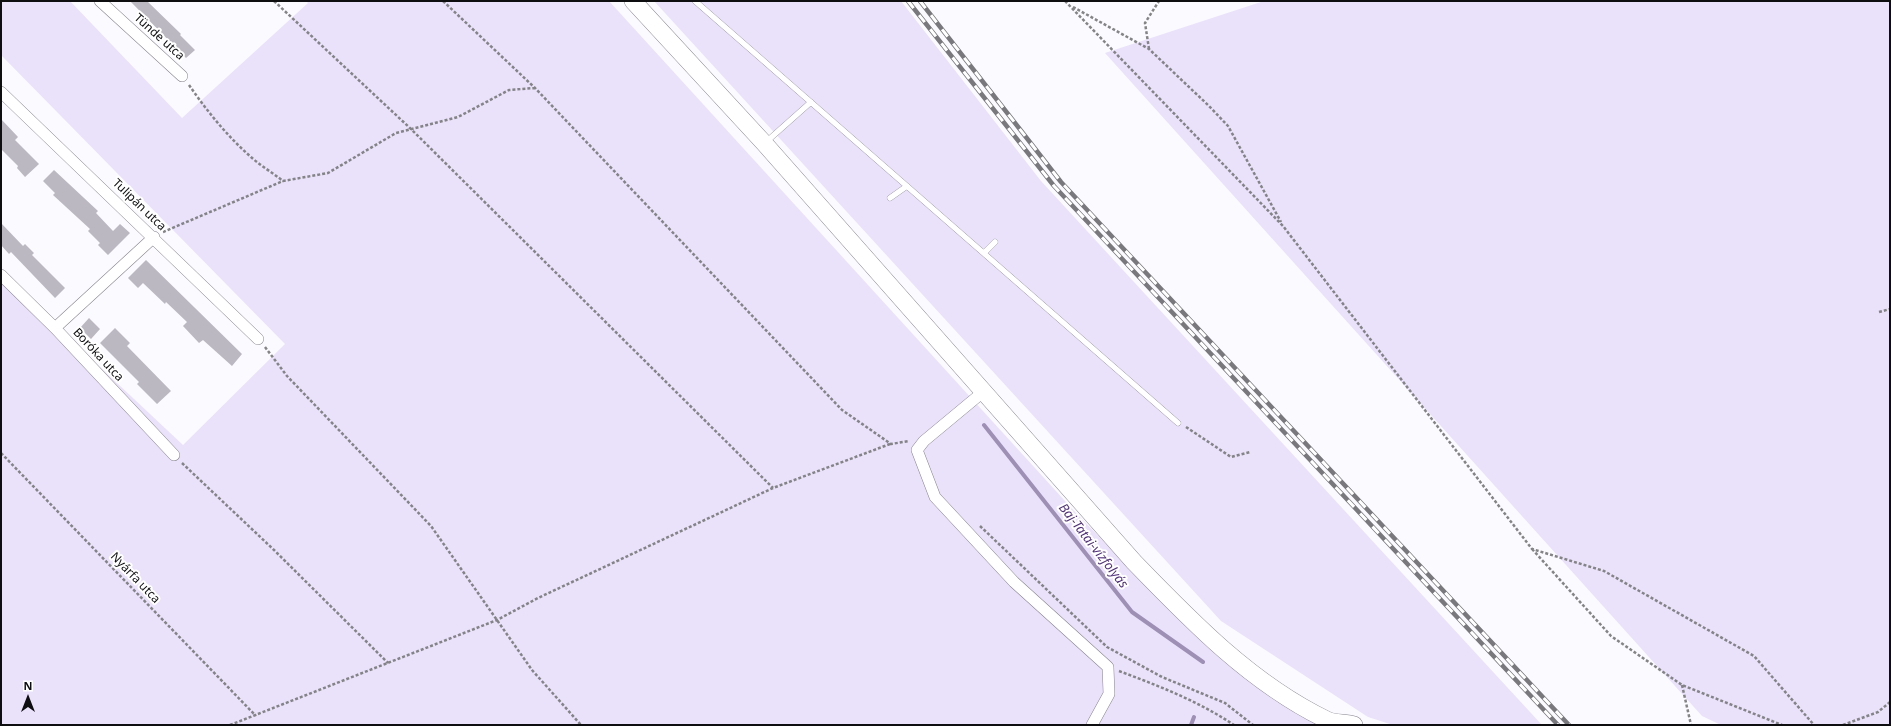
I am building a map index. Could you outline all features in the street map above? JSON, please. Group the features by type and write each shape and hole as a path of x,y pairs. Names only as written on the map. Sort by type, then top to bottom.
{"main road":[{"path":"633,1 764,143 1134,562 1205,634 1254,674 1301,706 1329,721 1354,725"}],"street":[{"name":"Tünde utca","path":"100,1 182,76"},
{"name":"Tulipán utca","path":"1,92 154,237 258,339"},
{"path":"55,328 154,237"},
{"name":"Boróka utca","path":"1,275 55,328 174,455"},
{"path":"983,392 924,441 917,450 935,497 1014,582 1108,667 1109,694 1092,725"}],"lane":[{"path":"695,1 1178,423"},
{"path":"764,143 811,102"},
{"path":"890,198 907,186"},
{"path":"984,253 994,242"}],"path":[{"path":"274,1 411,129 773,488"},
{"path":"443,1 535,88 842,410 891,444"},
{"path":"1065,1 1283,226 1532,549 1611,636 1682,685 1782,725"},
{"path":"1149,49 1145,23 1158,1"},
{"path":"1070,5 1149,49 1228,126 1283,226"},
{"path":"182,76 207,111 251,158 283,180"},
{"path":"154,237 283,180 328,173 396,133 458,117 509,90 535,88"},
{"path":"1879,312 1890,309"},
{"path":"258,339 287,376 431,526 532,670 580,725"},
{"path":"1178,423 1231,456 1250,452"},
{"path":"230,725 497,620 538,598 773,488 891,444 924,441"},
{"name":"Nyárfa utca","path":"1,453 256,716"},
{"path":"174,455 274,550 388,663"},
{"path":"975,520 1107,647 1162,677 1225,703 1253,725"},
{"path":"1532,549 1604,571 1754,656 1814,725"},
{"path":"1108,667 1153,683 1208,708 1234,725"},
{"path":"1682,685 1691,725"},
{"path":"1843,725 1878,712 1890,702"}],"shaded area":[{"path":"1,1 70,1 182,118 308,3 306,1 609,1 1076,513 1200,640 1205,633 1254,674 1354,725 1,725 1,274 183,445 285,344 1,55"},
{"path":"654,1 901,1 1041,181 1542,725 1393,725 1368,717 1221,621"},
{"path":"1264,1 1890,1 1890,724 1721,725 1702,716 1105,53"}],"building":[{"path":"130,1 147,1 195,50 186,58"},
{"path":"1,119 18,137 15,140 39,164 25,177 17,168 18,166 1,149"},
{"path":"54,170 98,211 96,213 113,231 120,224 130,233 108,255 98,245 100,243 88,231 90,229 53,195 55,193 43,181"},
{"path":"1,223 23,246 25,244 34,253 32,255 65,288 55,298 11,252 9,254 1,245"},
{"path":"146,260 242,354 232,366 203,340 199,343 183,326 187,322 166,302 165,304 143,283 138,288 128,278"},
{"path":"89,318 100,329 91,339 80,328"},
{"path":"115,328 130,343 127,346 171,391 157,404 137,384 139,382 100,343"}],"waterway":[{"name":"Baj-Tatai-vízfolyás","path":"984,425 1132,612 1203,662"},
{"name":"Baj-Tatai-vízfolyás","path":"1191,725 1194,717"}],"railway":[{"path":"908,1 1054,186 1558,725"},
{"path":"920,1 1061,182 1569,725"}]}
